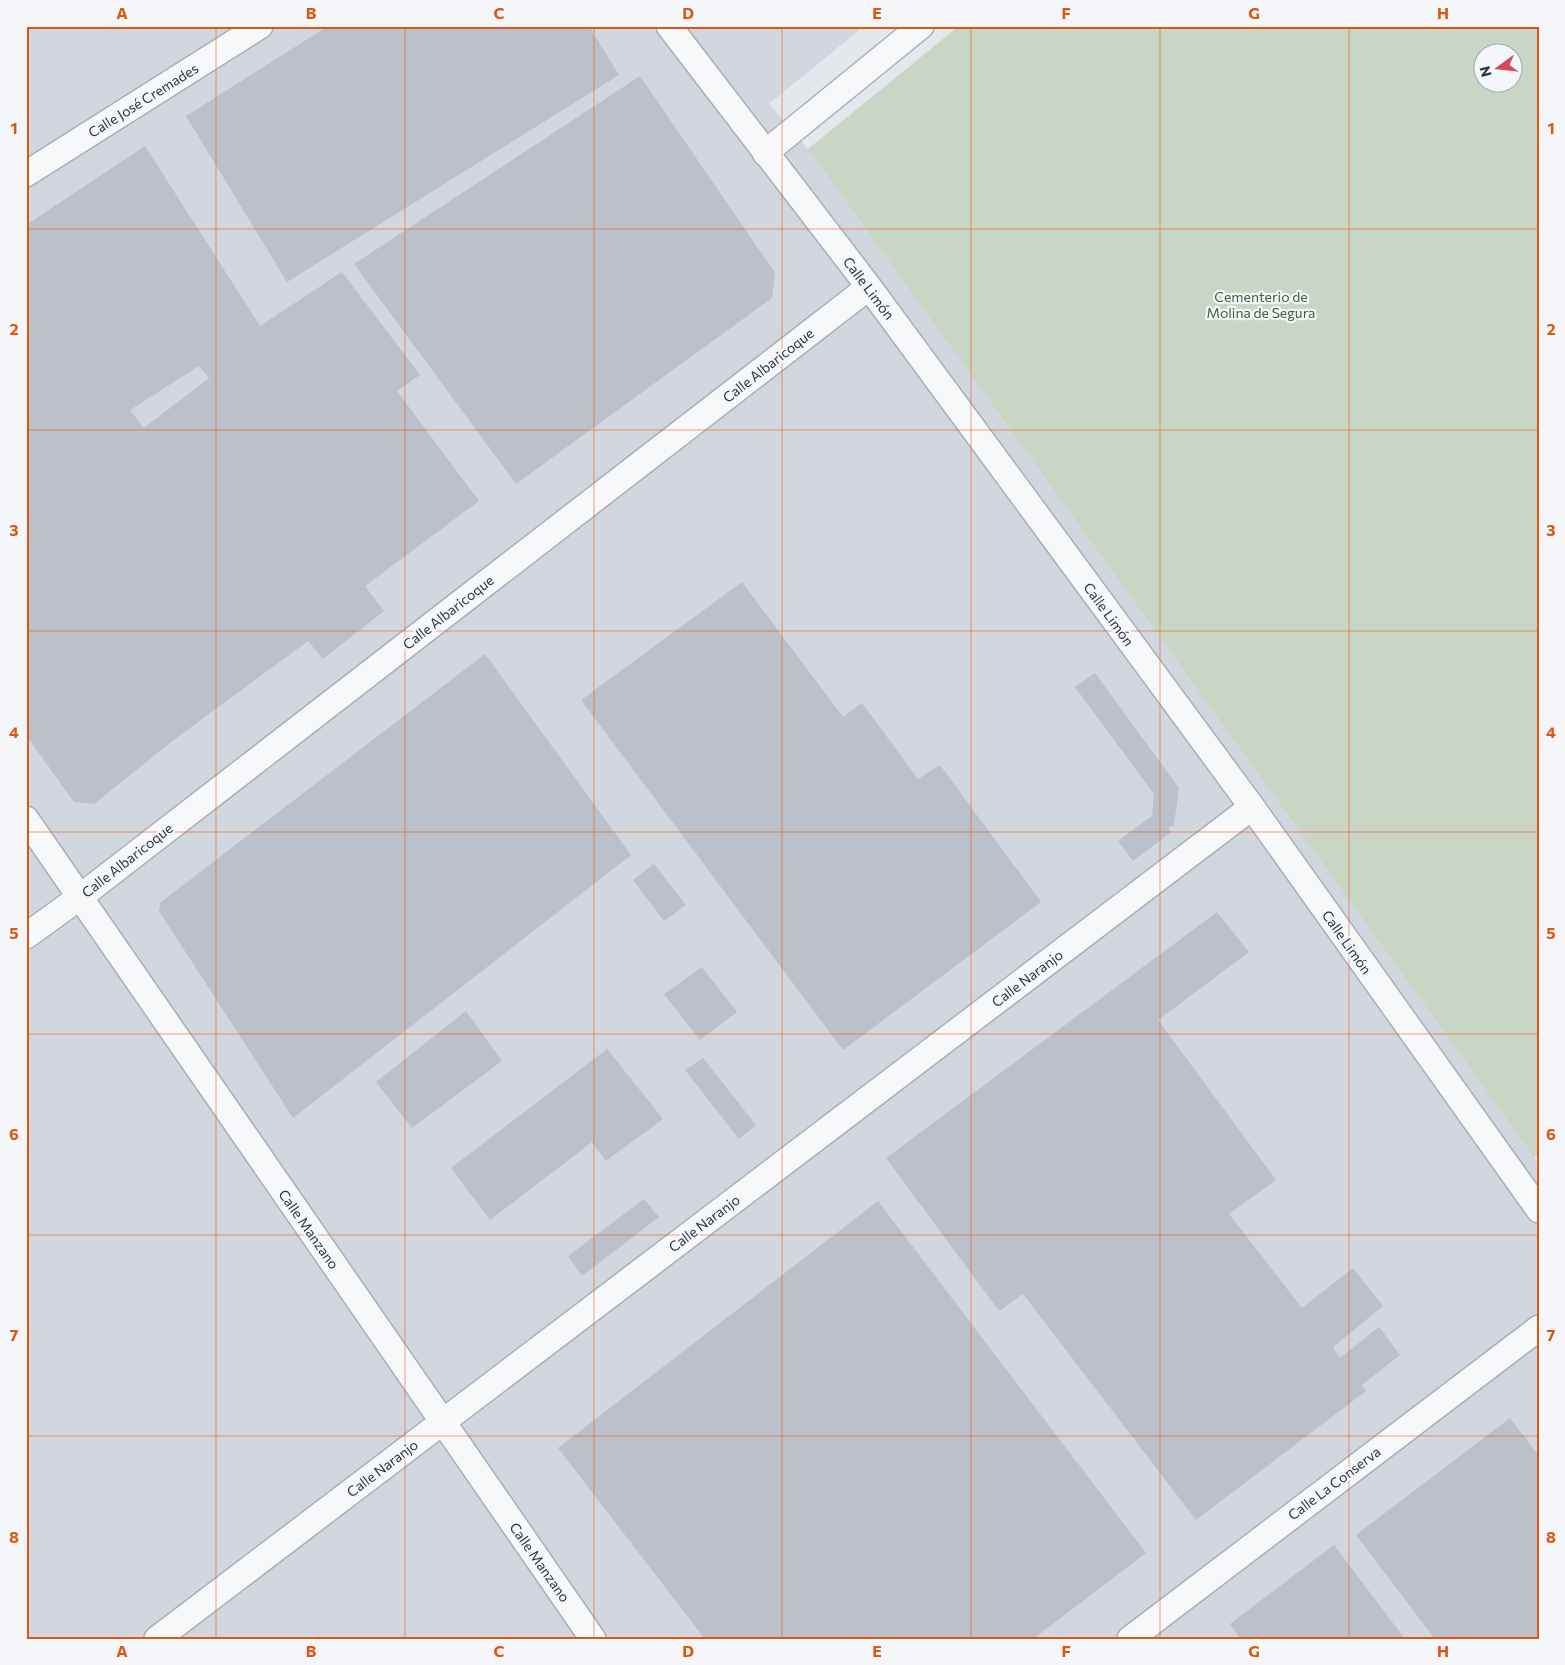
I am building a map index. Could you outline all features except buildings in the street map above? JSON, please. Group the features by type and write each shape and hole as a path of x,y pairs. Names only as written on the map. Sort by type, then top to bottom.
{"street":[{"name":"Calle José Cremades","path":"26,174 260,26"},
{"name":"Calle Limón","path":"669,26 869,287 1252,808 1539,1210"},
{"path":"765,153 921,26"},
{"name":"Calle Albaricoque","path":"26,936 80,897 869,287"},
{"name":"Calle Naranjo","path":"157,1639 1252,808"},
{"name":"Calle Manzano","path":"26,819 593,1639"},
{"name":"Calle La Conserva","path":"1130,1639 1539,1328"}],"shaded area":[{"path":"26,26 864,26 769,104 808,149 1539,1164 1539,1639 26,1639"}],"green space":[{"name":"Cementerio de Molina de Segura","path":"959,26 1539,26 1539,1153 1534,1157 808,149"}]}
